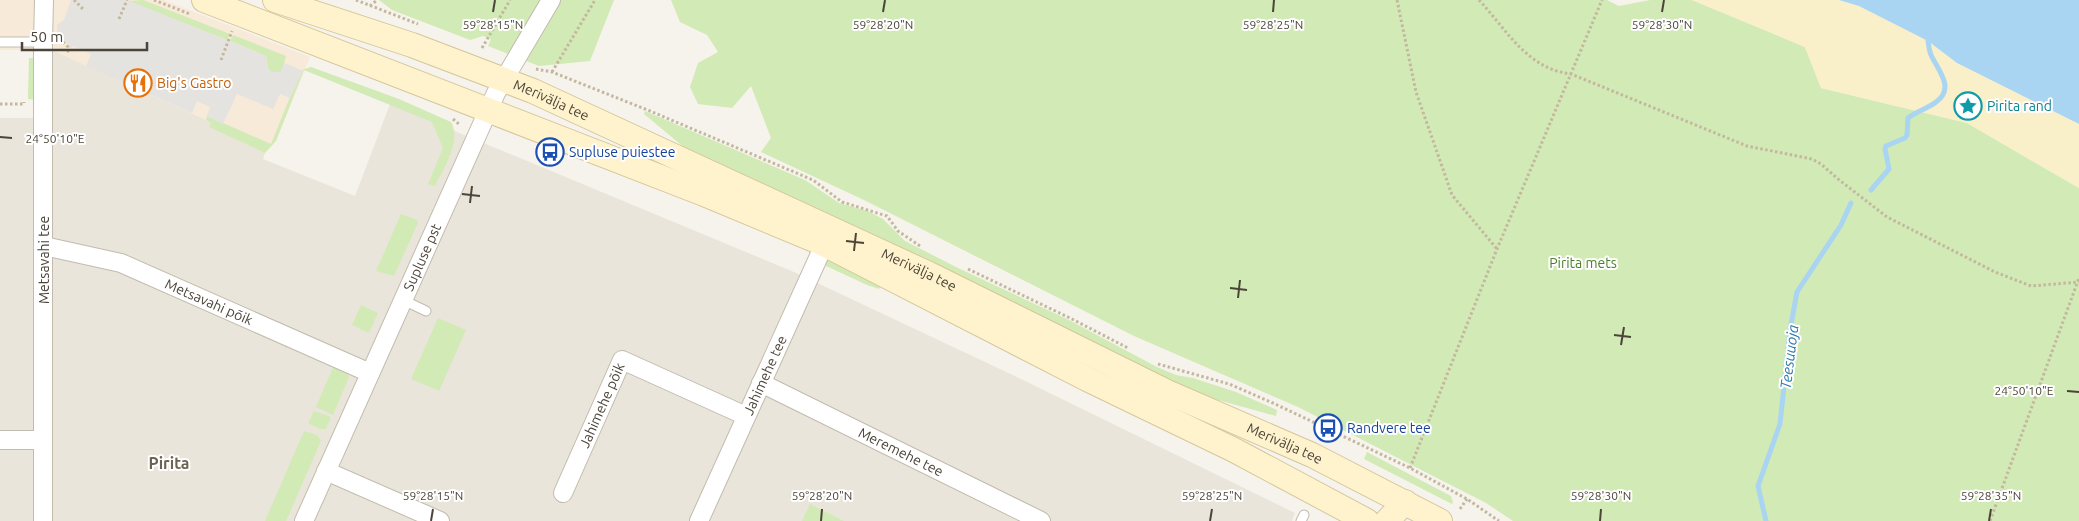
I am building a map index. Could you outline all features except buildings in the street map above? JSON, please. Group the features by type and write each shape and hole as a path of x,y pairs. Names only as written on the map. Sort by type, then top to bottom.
{"main road":[{"name":"Merivälja tee","path":"204,0 704,194 937,278 1167,392 1312,455 1404,512 1450,515"},
{"name":"Merivälja tee","path":"275,0 412,46 533,91 827,237 1087,379 1234,450 1367,521"},
{"path":"1387,521 1404,512"}],"street":[{"name":"Metsavahi tee","path":"43,521 44,0"},
{"name":"Supluse pst","path":"304,521 488,110 503,79 551,0"},
{"name":"Jahimehe tee","path":"699,521 827,237"},
{"name":"Metsavahi põik","path":"44,246 121,263 370,373"},
{"name":"Jahimehe põik","path":"563,493 622,360 746,416"},
{"name":"Meremehe tee","path":"761,383 1042,521"},
{"path":"0,440 44,440"},
{"path":"326,471 440,521"}],"lane":[{"path":"0,42 43,42"},
{"path":"402,300 426,312"}],"path":[{"path":"74,0 83,9"},
{"path":"119,19 127,0"},
{"path":"370,6 376,0"},
{"path":"482,48 510,0"},
{"path":"552,72 595,0"},
{"path":"1397,0 1416,92 1452,195 1497,249"},
{"path":"1479,0 1523,52 1557,72 1570,74 1747,146 1812,158 1887,217 1995,272 2031,286 2078,281 1990,521"},
{"path":"1410,468 1497,249 1602,0"},
{"path":"221,60 232,31"},
{"path":"64,42 70,52"},
{"path":"536,69 552,72 650,111 813,180 842,202 886,216 898,231 925,248"},
{"path":"0,104 24,104 24,96"},
{"path":"964,267 1064,314 1131,350"},
{"path":"1157,364 1229,384 1328,428 1410,468 1467,499 1499,521"},
{"path":"1450,515 1467,499"}],"shaded area":[{"path":"0,0 164,0 310,57 276,141 265,153 209,127 211,122 52,50 0,50"},
{"path":"71,0 127,0 266,56 268,68 271,72 280,72 285,63 303,71 290,98 280,94 273,109 237,94 223,124 207,116 210,107 197,101 192,113 86,66 91,54 73,46 72,49 66,42 57,42 57,25 64,20"},
{"path":"52,50 211,122 210,127 265,153 263,159 355,196 390,104 794,272 1021,379 1295,513 1292,521 0,521 0,118 51,118"}],"green space":[{"path":"143,0 230,34 227,40 128,1"},
{"path":"379,0 614,0 590,61 539,66 488,46 491,39 483,36 470,40 392,10"},
{"name":"Pirita mets","path":"671,0 1607,0 1619,6 1650,0 1692,0 1805,47 1821,88 1967,123 2079,188 2079,521 1513,521 1486,503 1298,407 1134,336 864,200 761,152 771,138 751,86 732,108 698,104 690,87 698,63 718,52 707,35 680,22"},
{"path":"233,35 286,56 282,71 278,73 271,72 268,68 266,56 230,41"},
{"path":"29,58 36,58 36,100 28,99"},
{"path":"311,67 399,99 451,122 454,130 453,147 435,186 428,184 443,148 432,122 304,70 276,141 265,153 209,127 211,123 206,120 207,116 271,144 299,75 304,69"},
{"path":"645,111 805,180 839,203 868,211 883,219 905,241 1067,319 1157,367 1176,375 1193,378 1236,392 1277,410 1276,416 1204,396 1155,375 811,206 692,154 644,114"},
{"path":"401,214 417,220 418,223 394,276 376,271"},
{"path":"830,260 882,284 879,289 824,265 826,261"},
{"path":"361,305 378,313 369,333 352,325"},
{"path":"438,318 466,330 439,391 411,379"},
{"path":"286,341 347,369 349,377 333,415 316,407 334,365 289,344 287,348 284,347"},
{"path":"314,411 331,417 326,429 320,429 308,423"},
{"path":"304,431 317,435 321,441 286,521 265,521"},
{"path":"1367,452 1451,496 1452,504 1364,459"},
{"path":"810,504 844,521 802,521"}],"sand":[{"name":"Pirita rand","path":"1692,0 1839,0 1859,6 1928,41 1957,63 2079,124 2079,188 1967,123 1821,88 1805,47"}],"water":[{"path":"1839,0 2079,0 2079,124 1957,63 1928,41 1859,6"}],"waterway":[{"name":"Teesuuoja","path":"1871,190 1889,169 1886,146 1905,138 1907,135 1908,118 1942,97 1945,86 1944,80 1931,55 1928,41"},
{"name":"Teesuuoja","path":"1766,521 1758,486 1780,424 1790,330 1797,292 1841,225 1851,203"}],"place":[{"name":"Big's Gastro","path":"138,83"},
{"name":"Pirita rand","path":"1968,106"},
{"name":"Supluse puiestee","path":"550,152"},
{"name":"Randvere tee","path":"1328,428"}],"district":[{"name":"Pirita","path":"169,463"}]}
